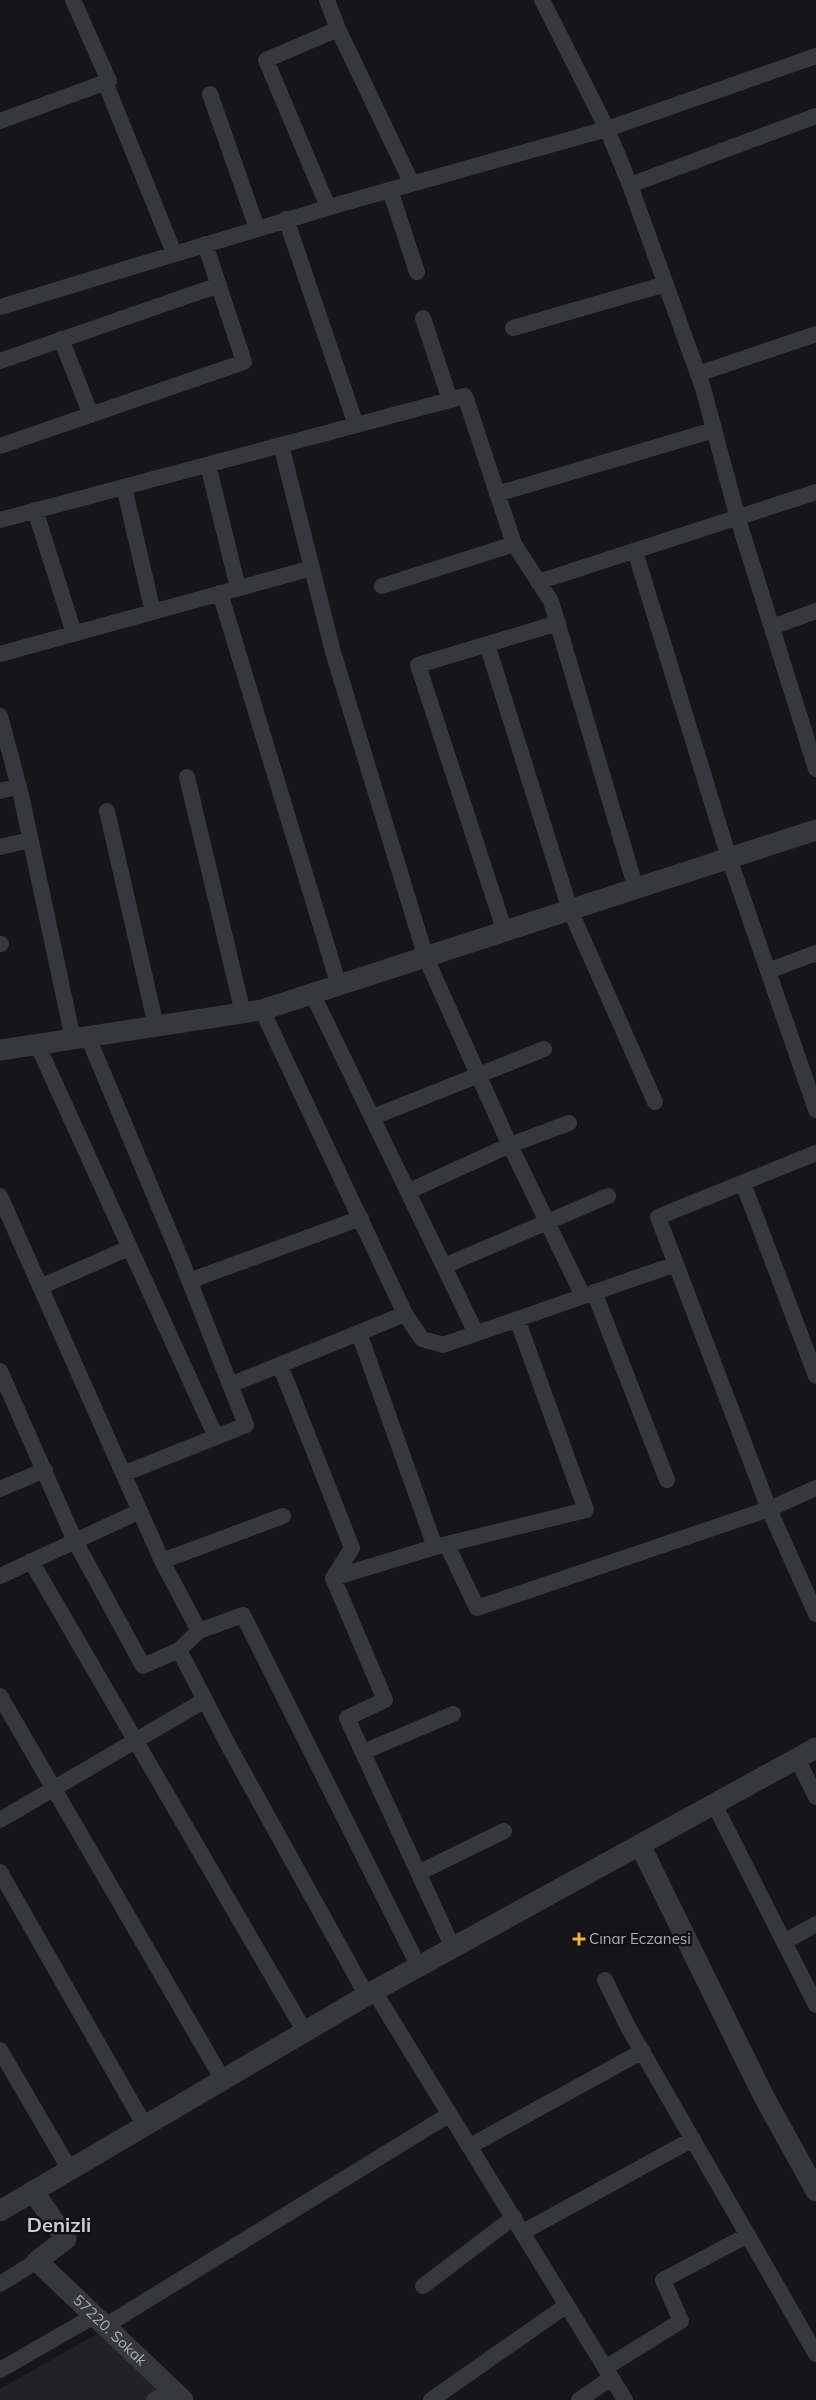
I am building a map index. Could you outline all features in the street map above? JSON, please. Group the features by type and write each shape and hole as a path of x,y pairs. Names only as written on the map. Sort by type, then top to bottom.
{"street":[{"path":"0,121 109,81 73,0"},
{"path":"327,0 338,29 412,184"},
{"path":"542,0 607,129 666,284 698,374 738,519 816,769"},
{"path":"328,207 266,60 338,29"},
{"path":"0,307 328,207 607,129 816,56"},
{"path":"105,82 174,253"},
{"path":"210,94 257,228"},
{"path":"630,186 816,116"},
{"path":"390,190 417,272"},
{"path":"286,220 356,425"},
{"path":"0,446 244,362 206,244"},
{"path":"513,328 666,284"},
{"path":"0,361 218,285"},
{"path":"423,318 450,400"},
{"path":"698,374 816,334"},
{"path":"61,339 91,415"},
{"path":"0,520 465,396 514,544 551,602 636,889"},
{"path":"497,494 714,430"},
{"path":"281,445 333,652 426,958 510,1145 547,1221 589,1294 667,1480"},
{"path":"208,464 238,588"},
{"path":"124,487 153,612"},
{"path":"538,582 738,519 816,492"},
{"path":"35,510 74,633"},
{"path":"382,586 514,544"},
{"path":"635,551 729,858 816,1110"},
{"path":"0,654 312,568"},
{"path":"220,593 339,986"},
{"path":"772,628 815,615"},
{"path":"505,932 418,665 558,623"},
{"path":"487,644 570,910 655,1102"},
{"path":"0,716 19,786 30,840 80,1038 189,1281 246,1425 123,1474"},
{"path":"187,777 253,1012 362,1218 405,1314 422,1339 443,1345 676,1264"},
{"path":"0,791 19,786"},
{"path":"107,811 156,1026"},
{"path":"0,1050 253,1012 313,995 816,830"},
{"path":"0,847 30,840"},
{"path":"768,971 816,953"},
{"path":"313,995 409,1191 476,1334"},
{"path":"37,1044 216,1437"},
{"path":"373,1117 544,1049"},
{"path":"409,1191 510,1145 569,1124"},
{"path":"816,1153 658,1217 770,1508 816,1614"},
{"path":"743,1182 816,1376"},
{"path":"0,1196 162,1561 199,1631"},
{"path":"444,1266 608,1196"},
{"path":"189,1281 362,1218"},
{"path":"40,1287 129,1248"},
{"path":"230,1385 405,1314"},
{"path":"333,1578 441,1546 586,1510 517,1319"},
{"path":"359,1333 441,1546 477,1608 770,1508 816,1488"},
{"path":"280,1365 352,1548 333,1578"},
{"path":"0,1371 75,1541 143,1666 178,1650 199,1631 243,1616 419,1967"},
{"path":"0,1489 44,1470"},
{"path":"0,1576 140,1511"},
{"path":"162,1561 283,1516"},
{"path":"30,1562 305,2032"},
{"path":"333,1578 385,1700 347,1718 420,1872 453,1948"},
{"path":"178,1650 370,1994 450,2114 625,2400"},
{"path":"0,1696 223,2080"},
{"path":"0,1820 205,1700"},
{"path":"363,1752 454,1714"},
{"path":"0,2211 370,1994 816,1748"},
{"path":"797,1758 816,1798"},
{"path":"714,1804 816,2005"},
{"path":"420,1872 504,1831"},
{"path":"640,1845 762,2095 816,2191"},
{"path":"0,1872 145,2126"},
{"path":"784,1942 816,1924"},
{"path":"605,1980 642,2051 816,2354"},
{"path":"0,2050 70,2170"},
{"path":"470,2146 642,2051"},
{"path":"0,2370 99,2321 450,2114"},
{"path":"523,2232 693,2139"},
{"path":"0,2284 37,2262 66,2239 33,2191"},
{"path":"423,2286 514,2217"},
{"path":"579,2400 608,2373 681,2321 663,2280 748,2235"},
{"name":"57220. Sokak","path":"37,2262 178,2394"},
{"path":"431,2400 567,2305"},
{"path":"154,2400 178,2394"}],"shaded area":[{"path":"116,2323 160,2393 147,2400 0,2400 0,2389"}],"place":[{"name":"Cınar Eczanesi","path":"579,1939"}],"district":[{"name":"Denizli","path":"59,2225"}]}
